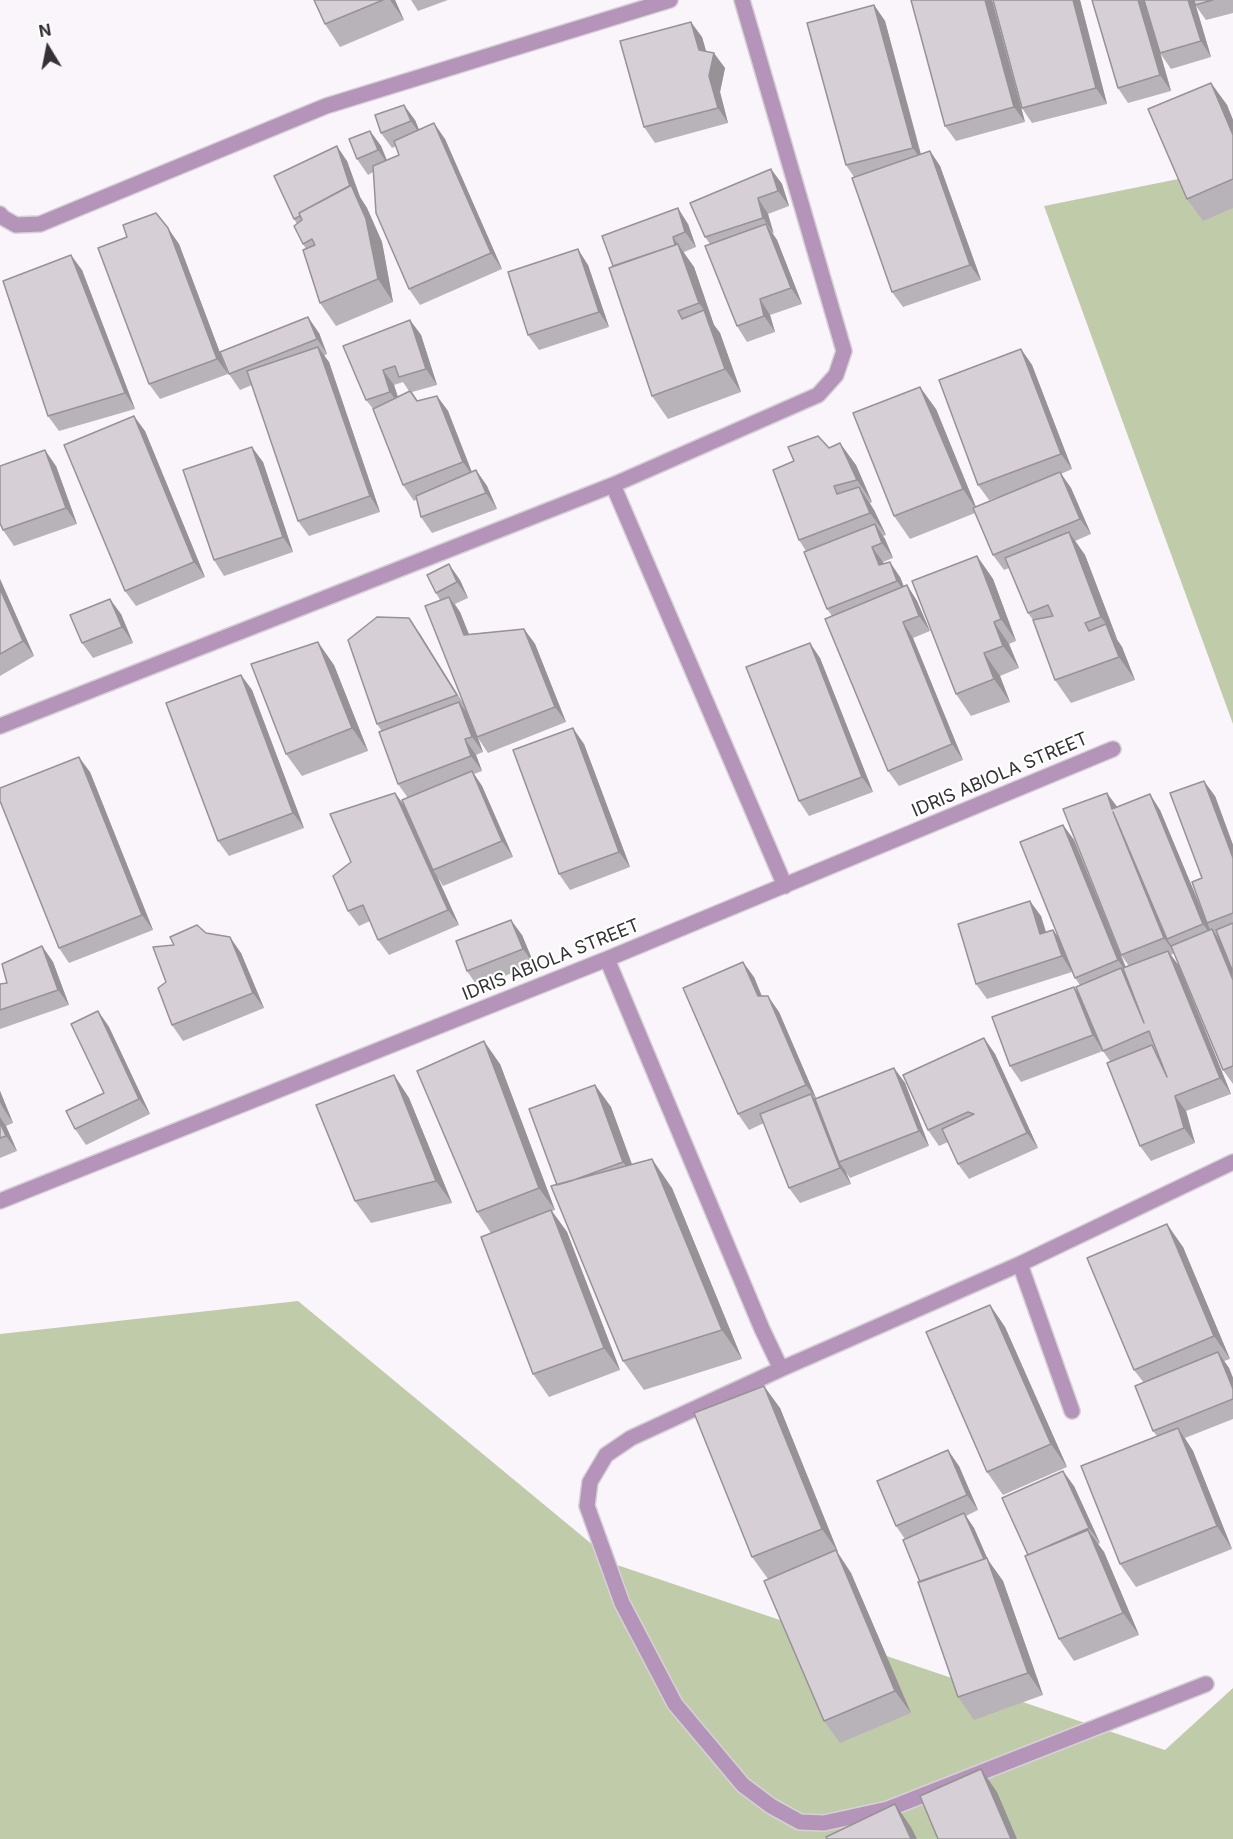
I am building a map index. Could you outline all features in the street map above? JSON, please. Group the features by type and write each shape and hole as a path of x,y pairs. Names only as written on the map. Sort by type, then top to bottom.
{"street":[{"path":"0,214 2,218 16,225 40,224 326,106 670,0"},
{"path":"0,726 613,485 818,395 837,375 844,351 742,0"},
{"path":"613,485 785,886"},
{"name":"IDRIS ABIOLA STREET","path":"0,1201 607,959 1113,749"},
{"path":"607,959 762,1329 781,1369"},
{"path":"1206,1684 888,1809 824,1823 800,1822 771,1806 743,1785 675,1704 622,1603 587,1506 590,1482 606,1455 632,1438 781,1369 1020,1264 1233,1162"},
{"path":"1020,1264 1072,1412"}],"green space":[{"path":"1233,168 1233,724 1044,206"},
{"path":"298,1301 617,1565 1165,1750 1233,1688 1233,1839 0,1839 0,1334"}],"building":[{"path":"314,0 383,0 325,24"},
{"path":"911,0 985,0 1014,107 945,126"},
{"path":"993,0 1073,0 1096,88 1022,108"},
{"path":"1092,0 1138,0 1160,75 1118,88"},
{"path":"1144,0 1188,0 1201,41 1160,53"},
{"path":"1194,0 1213,0 1195,5"},
{"path":"874,5 913,148 846,165 807,23"},
{"path":"691,22 699,50 714,53 709,76 718,108 644,127 620,41"},
{"path":"1211,83 1233,135 1233,179 1187,199 1148,109"},
{"path":"404,105 411,121 381,133 375,115"},
{"path":"434,123 491,253 409,289 376,213 373,166 399,155 394,141"},
{"path":"370,131 378,150 357,159 349,139"},
{"path":"337,146 350,186 299,213 300,216 294,219 274,176"},
{"path":"930,151 970,265 892,292 852,178"},
{"path":"771,169 778,191 758,198 763,218 705,237 690,203"},
{"path":"351,185 366,219 378,279 320,303 303,250 315,245 312,239 303,244 294,226 302,220 299,213"},
{"path":"678,208 685,232 673,237 675,245 613,266 602,236"},
{"path":"156,213 168,228 217,359 149,384 98,248 127,237 123,225"},
{"path":"766,224 791,288 760,299 764,316 737,326 705,246"},
{"path":"678,244 699,303 678,311 682,319 704,310 725,369 652,396 609,268"},
{"path":"578,249 599,312 528,335 508,272"},
{"path":"71,255 125,393 48,416 3,281"},
{"path":"308,317 317,339 229,374 220,352"},
{"path":"410,320 426,369 399,377 395,366 383,370 390,392 366,400 343,346"},
{"path":"318,347 370,496 298,521 247,371"},
{"path":"1021,349 1061,454 978,485 939,380"},
{"path":"920,387 963,489 894,516 853,413"},
{"path":"410,391 417,401 437,396 463,462 403,485 373,409"},
{"path":"134,416 194,562 125,591 64,445"},
{"path":"818,436 829,448 840,443 857,480 834,486 837,494 859,487 870,513 799,540 773,470 794,461 788,447"},
{"path":"252,447 283,537 214,560 183,470"},
{"path":"45,450 66,508 3,530 0,523 0,466"},
{"path":"476,470 486,493 421,517 416,496"},
{"path":"1060,472 1080,519 993,555 973,508"},
{"path":"875,524 882,543 872,547 879,565 890,562 897,581 827,609 804,552"},
{"path":"1069,532 1101,617 1085,623 1089,631 1106,624 1119,657 1055,680 1033,620 1053,616 1048,605 1028,613 1005,558"},
{"path":"977,556 1001,619 994,622 1003,646 984,653 994,679 956,694 912,581"},
{"path":"449,564 457,582 436,593 427,575"},
{"path":"907,585 919,616 903,622 952,744 888,771 825,619"},
{"path":"0,589 23,641 0,654"},
{"path":"449,597 464,635 524,629 555,707 477,737 425,606"},
{"path":"110,599 122,627 82,643 70,615"},
{"path":"377,617 409,618 457,695 377,724 348,640"},
{"path":"318,642 352,728 286,754 251,664"},
{"path":"810,643 862,777 799,801 746,667"},
{"path":"241,675 293,813 218,841 166,703"},
{"path":"459,702 472,737 465,739 471,756 398,784 379,732"},
{"path":"573,728 619,852 559,874 513,750"},
{"path":"79,757 142,915 59,948 0,801 0,788"},
{"path":"472,771 502,841 433,870 402,800"},
{"path":"1204,781 1233,858 1233,913 1207,923 1192,882 1202,878 1170,793"},
{"path":"395,793 448,910 378,940 363,905 348,911 333,876 351,862 330,814"},
{"path":"1107,793 1112,809 1150,794 1203,924 1167,939 1113,812 1164,938 1121,955 1063,809"},
{"path":"1063,825 1118,960 1075,978 1020,842"},
{"path":"1030,901 1040,934 1053,930 1062,956 976,984 958,924"},
{"path":"511,920 523,949 467,971 456,941"},
{"path":"1233,923 1233,972 1216,930"},
{"path":"197,925 206,933 230,937 253,993 172,1025 158,988 166,982 153,947 174,945 170,937"},
{"path":"1212,929 1233,980 1233,1066 1223,1070 1171,946"},
{"path":"42,946 58,990 0,1010 0,984 7,983 2,964"},
{"path":"1168,951 1220,1078 1175,1096 1184,1128 1140,1146 1107,1063 1152,1045 1167,1077 1149,1031 1103,1051 1076,987 1121,968 1144,1023 1123,968"},
{"path":"743,962 758,996 768,996 806,1085 738,1114 683,988"},
{"path":"1074,987 1093,1035 1010,1066 992,1017"},
{"path":"98,1011 139,1099 75,1129 66,1111 104,1093 71,1024"},
{"path":"984,1038 1027,1133 958,1164 942,1129 974,1114 968,1112 928,1130 903,1075"},
{"path":"484,1041 539,1188 477,1212 417,1071"},
{"path":"894,1068 919,1131 839,1162 815,1099"},
{"path":"394,1075 436,1181 355,1201 316,1105"},
{"path":"595,1085 623,1162 557,1185 529,1109"},
{"path":"811,1094 840,1168 789,1188 760,1114"},
{"path":"0,1122 6,1136 0,1138"},
{"path":"652,1159 722,1330 623,1361 551,1186"},
{"path":"551,1210 604,1348 533,1374 481,1237"},
{"path":"1167,1224 1214,1336 1134,1370 1087,1258"},
{"path":"990,1305 1051,1444 987,1472 926,1332"},
{"path":"1218,1352 1233,1389 1233,1399 1153,1431 1135,1386"},
{"path":"764,1386 822,1529 752,1557 694,1413"},
{"path":"1178,1428 1217,1526 1120,1564 1081,1466"},
{"path":"948,1450 967,1495 896,1526 877,1481"},
{"path":"1063,1471 1089,1528 1028,1555 1002,1498"},
{"path":"964,1513 984,1559 920,1582 903,1540"},
{"path":"1088,1530 1123,1613 1059,1639 1025,1556"},
{"path":"836,1550 895,1691 824,1721 764,1581"},
{"path":"987,1558 1028,1673 958,1697 918,1582"},
{"path":"981,1769 1011,1839 938,1839 920,1796"},
{"path":"895,1804 911,1839 827,1839 826,1837"}]}
